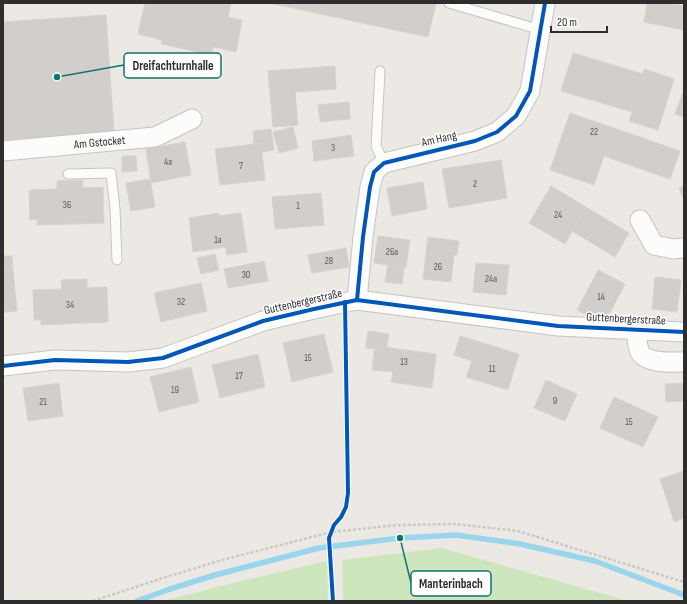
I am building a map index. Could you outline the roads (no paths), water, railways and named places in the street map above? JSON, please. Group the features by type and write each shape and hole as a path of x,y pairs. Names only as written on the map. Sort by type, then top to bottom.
{"street":[{"name":"Am Hang","path":"384,163 475,141 497,132 516,116 530,91 545,3"},
{"name":"Am Gstocket","path":"3,151 155,137 192,119"},
{"path":"357,300 363,237 370,187 374,172 384,163"},
{"path":"640,220 654,245 673,249 684,248"},
{"name":"Guttenbergerstraße","path":"3,366 55,360 128,362 163,358 263,321 314,308 357,300 558,326 684,332"},
{"path":"636,330 637,343 641,354 651,361 684,362"}],"lane":[{"path":"449,3 541,30"},
{"path":"380,71 376,146 384,163"},
{"path":"68,174 111,173 118,260"}],"waterway":[{"path":"137,601 215,575 319,548 400,538 456,535 520,544 595,561 684,595"}],"place":[{"name":"Dreifachturnhalle","path":"57,77"},
{"name":"Manterinbach","path":"400,538"}]}
